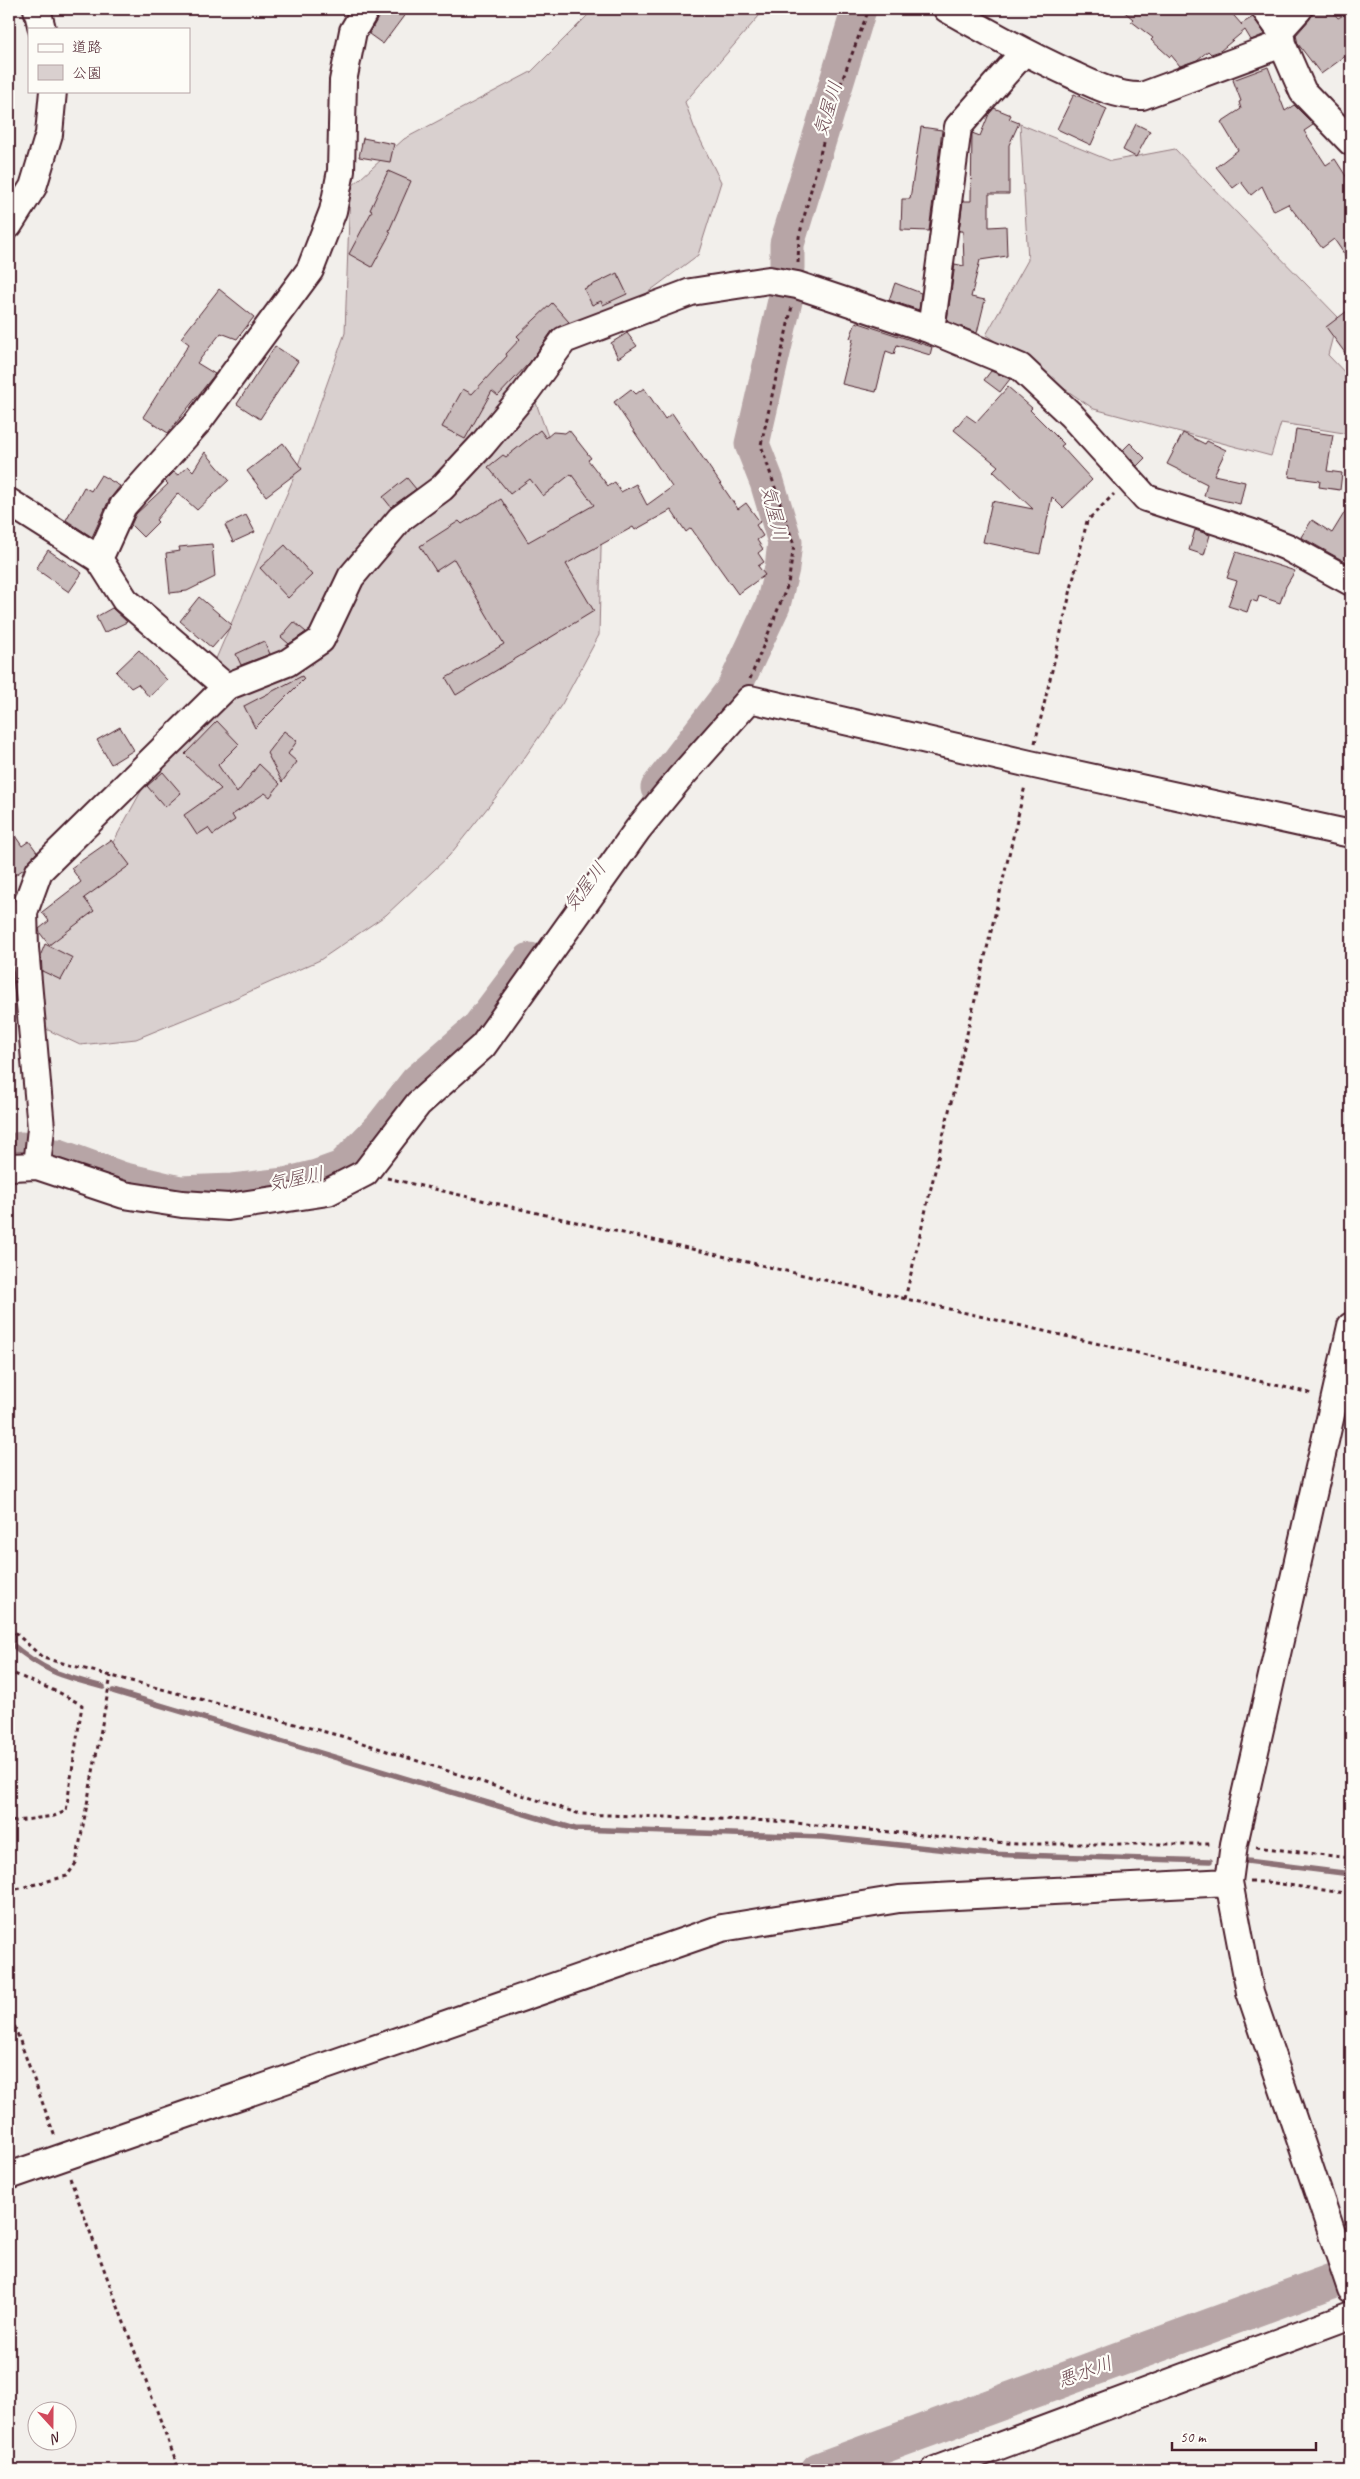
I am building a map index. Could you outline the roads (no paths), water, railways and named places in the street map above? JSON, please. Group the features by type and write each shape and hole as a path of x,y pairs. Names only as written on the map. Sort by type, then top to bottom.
{"street":[{"path":"37,9 42,28"},
{"path":"99,559 123,506 198,422 310,270 333,210 341,171 343,81 353,31 366,9"},
{"path":"948,9 1023,52 1095,85 1128,97 1142,96 1281,37 1299,9"},
{"path":"1265,9 1281,37 1303,92 1351,141"},
{"path":"932,330 958,127 1023,52"},
{"path":"9,225 33,187 50,134 52,92"},
{"path":"37,1166 41,1128 24,912 39,871 226,687 287,663 321,640 350,577 400,519 442,488 482,445 526,392 564,340 691,292 769,280 797,285 932,330 1020,367 1071,415 1146,498 1250,532 1287,547 1351,582"},
{"path":"9,502 99,559 125,600 226,687"},
{"path":"9,1167 37,1166 124,1195 182,1204 228,1207 328,1192 365,1173 418,1104 482,1046 638,829 679,779 750,699 1030,764 1351,834"},
{"path":"1351,1326 1234,1844 1230,1882 1250,1992 1351,2289"},
{"path":"9,2176 722,1928 899,1899 1230,1882"},
{"path":"935,2470 1351,2315"}],"waterway":[{"name":"気屋川","path":"787,268 787,244 859,9"},
{"name":"気屋川","path":"658,788 733,690 773,605 782,568 785,542 767,482 752,444 787,292"},
{"name":"気屋川","path":"58,1156 121,1179 180,1193 232,1191 285,1185 342,1168 381,1128 417,1082 478,1029 530,960"},
{"name":"気屋川","path":"9,1151 22,1149"},
{"path":"9,1642 32,1660 53,1671 103,1687"},
{"path":"113,1691 575,1829 822,1837 986,1854 1210,1861"},
{"path":"1247,1861 1351,1874"},
{"name":"悪水川","path":"818,2470 1351,2274"}]}
